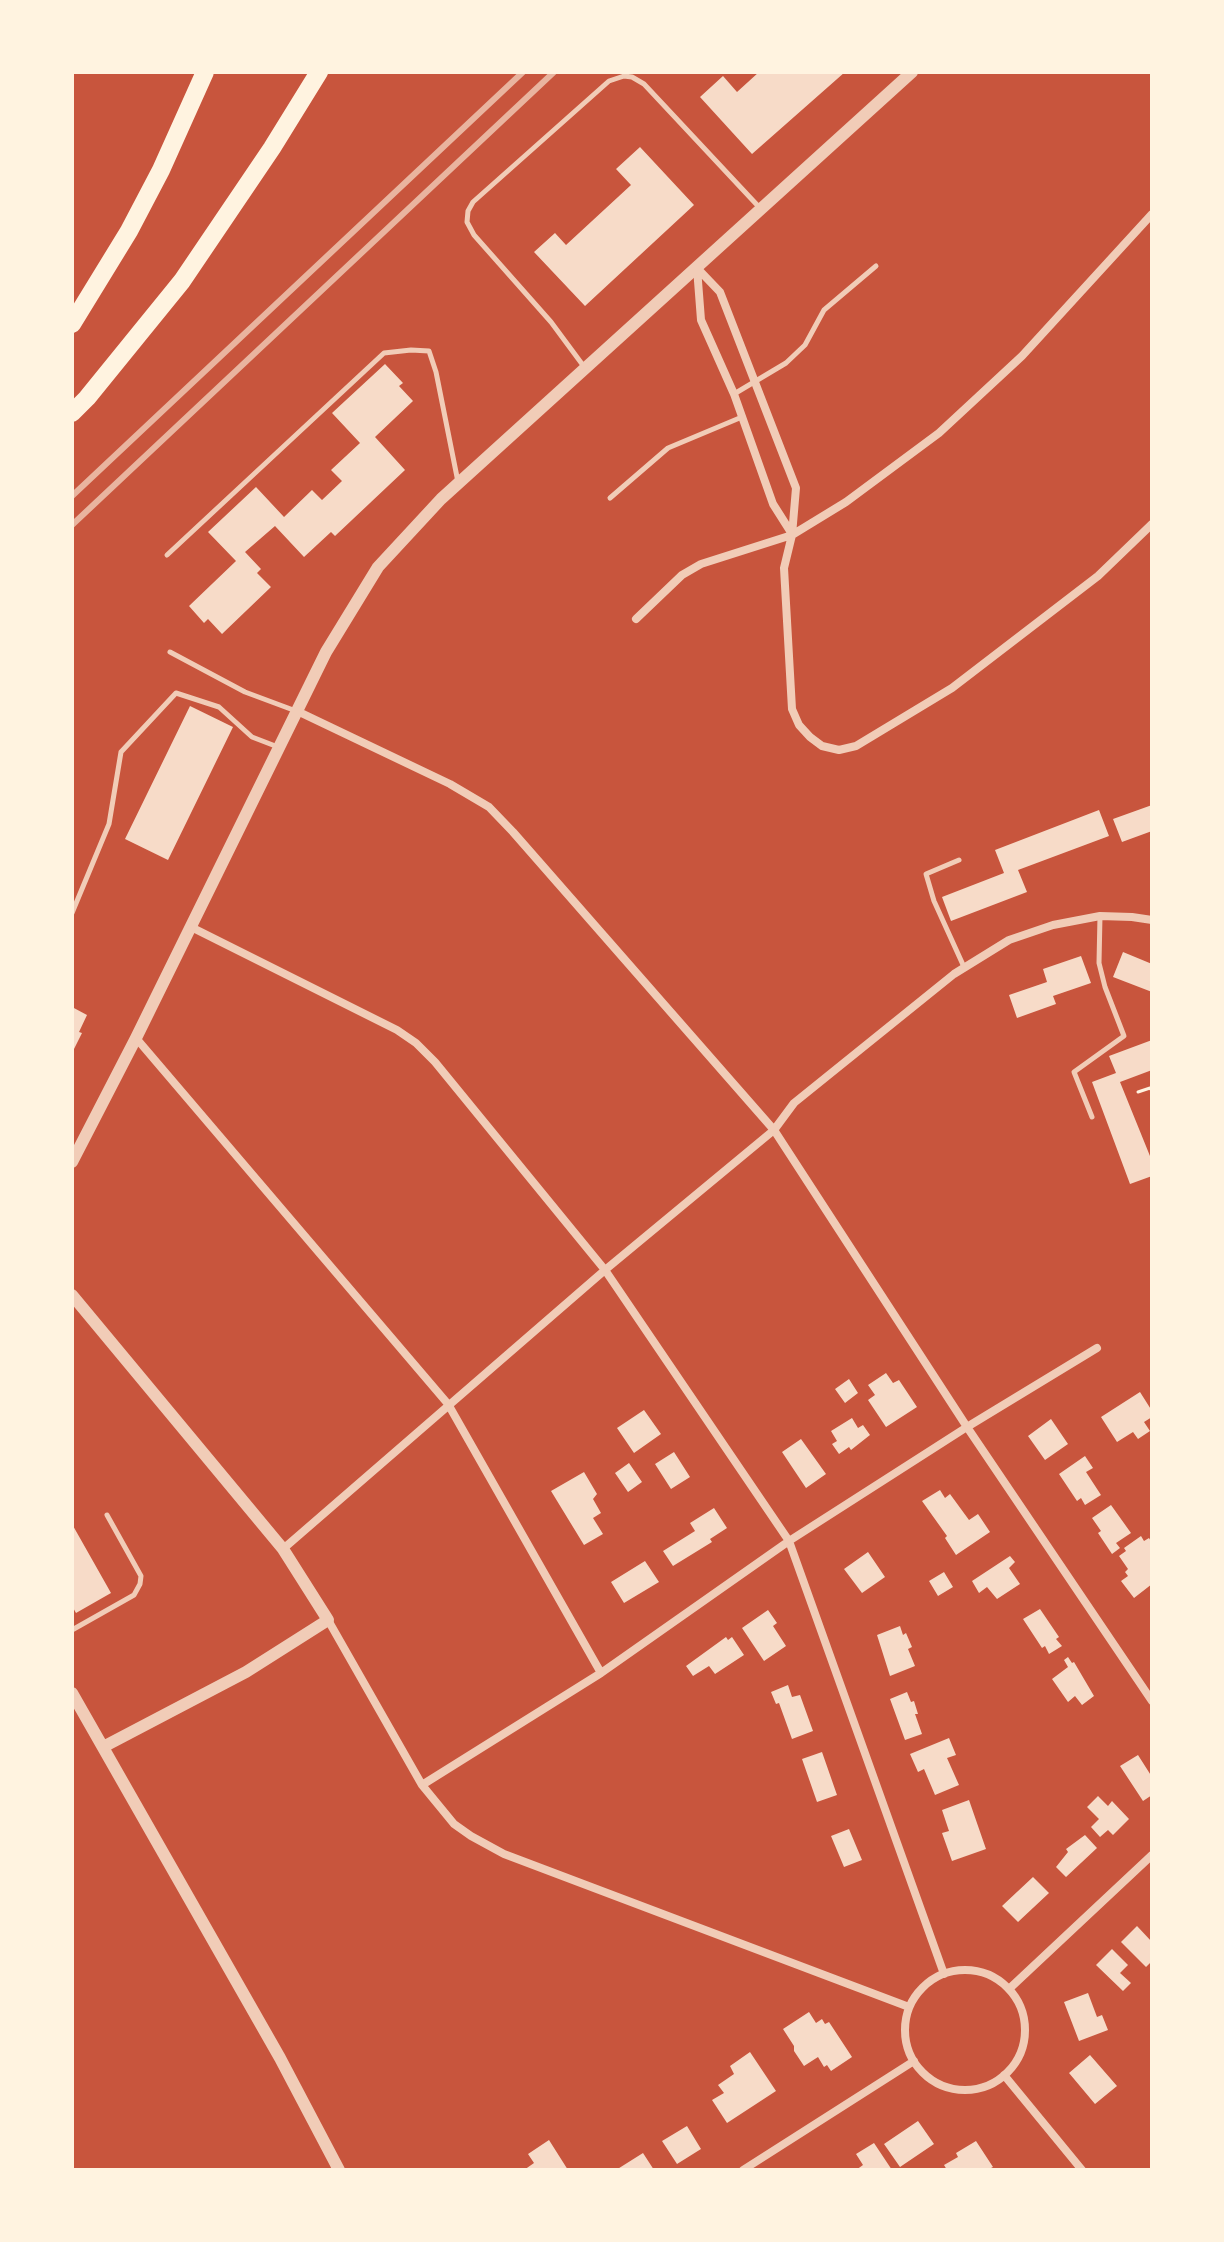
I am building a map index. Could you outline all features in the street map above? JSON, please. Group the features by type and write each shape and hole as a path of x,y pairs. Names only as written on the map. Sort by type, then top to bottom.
{"highway":[{"path":"72,324 129,231 161,170 205,72"},
{"path":"72,413 182,281 319,72"}],"street":[{"path":"72,1162 326,652 378,567 459,483 912,72"},
{"path":"636,619 682,575 701,564 792,535 846,502 939,433 1022,356 1152,214"},
{"path":"697,268 720,292 796,488 792,535 784,568 792,709 799,725 822,746 839,750 856,746 952,688 1098,576 1152,524"},
{"path":"697,268 701,320 734,394 773,504 792,535"},
{"path":"297,711 450,784 489,807 774,1130 967,1427 1152,1701"},
{"path":"283,1549 605,1270 774,1130 794,1103 954,974 1009,940 1053,925 1100,916 1152,920"},
{"path":"191,927 397,1030 416,1043 435,1062 605,1270 789,1541 944,1974"},
{"path":"136,1038 448,1404 601,1673"},
{"path":"72,1295 283,1549 328,1620 422,1785 454,1824 504,1854 909,2007"},
{"path":"422,1785 601,1673 789,1541 1097,1348"},
{"path":"103,1747 246,1672 328,1620"},
{"path":"72,1693 280,2058 339,2170"},
{"path":"1009,1989 1152,1855"},
{"path":"962,1970 995,1978 1009,1989 1020,2005 1025,2024 1024,2043 1016,2061 1004,2075 989,2085 955,2089 925,2075 906,2044 905,2025 909,2007 918,1993 930,1981 962,1970"},
{"path":"743,2170 914,2061"},
{"path":"1004,2075 1082,2170"}],"lane":[{"path":"586,369 551,322 474,235 467,222 473,202 609,81 626,74 644,84 761,210"},
{"path":"734,394 786,363 805,345 824,310 876,266"},
{"path":"167,555 384,353 429,351 459,483"},
{"path":"610,498 668,448 742,417"},
{"path":"170,652 245,692 297,711"},
{"path":"72,913 109,824 121,752 176,693 219,707 252,737 279,747"},
{"path":"959,860 926,874 934,901 964,967"},
{"path":"1092,1117 1074,1072 1124,1036 1099,963 1100,916"},
{"path":"72,1630 134,1595 140,1584 141,1576 107,1515"}],"path":[{"path":"1138,1092 1150,1088 1152,1091"}],"building":[{"path":"759,72 845,72 752,154 700,97 723,76 737,92"},
{"path":"640,147 694,205 585,306 534,252 555,233 566,245 631,185 616,169"},
{"path":"385,364 403,383 399,386 413,401 375,437 405,470 335,536 331,532 304,557 275,526 245,552 261,569 257,573 271,587 222,634 208,619 204,623 189,606 236,561 208,532 256,487 284,517 312,490 322,500 342,481 331,470 360,443 332,413"},
{"path":"190,706 233,727 168,860 125,839"},
{"path":"1152,805 1152,831 1122,842 1113,819"},
{"path":"1099,810 1109,836 1018,870 1027,892 951,921 942,897 1004,873 995,850"},
{"path":"1123,952 1152,964 1152,992 1113,977"},
{"path":"1081,956 1091,983 1053,996 1056,1004 1017,1018 1009,995 1047,982 1043,969"},
{"path":"72,1007 87,1015 72,1053"},
{"path":"1152,1040 1152,1070 1120,1082 1152,1161 1152,1176 1130,1184 1092,1082 1116,1073 1109,1056"},
{"path":"886,1373 893,1383 899,1380 917,1407 886,1427 868,1400 875,1395 868,1385"},
{"path":"849,1379 858,1393 845,1403 835,1389"},
{"path":"1140,1392 1152,1411 1152,1417 1144,1422 1150,1431 1138,1439 1133,1432 1117,1442 1101,1417"},
{"path":"644,1410 661,1434 634,1453 617,1428"},
{"path":"852,1418 858,1428 863,1425 870,1435 851,1450 849,1447 839,1454 832,1444 837,1441 831,1431"},
{"path":"1051,1419 1068,1444 1045,1460 1028,1436"},
{"path":"801,1439 826,1474 806,1488 782,1452"},
{"path":"674,1452 690,1477 671,1489 655,1464"},
{"path":"1085,1456 1093,1468 1086,1472 1101,1495 1085,1505 1081,1498 1077,1501 1059,1474"},
{"path":"629,1463 642,1482 628,1492 615,1473"},
{"path":"584,1472 597,1494 593,1499 601,1513 593,1518 603,1534 584,1545 551,1491"},
{"path":"940,1490 945,1498 950,1494 969,1520 978,1514 990,1532 956,1555 945,1538 947,1536 922,1501"},
{"path":"1111,1505 1131,1533 1116,1543 1120,1548 1112,1554 1092,1518"},
{"path":"714,1508 727,1528 710,1539 712,1542 673,1566 663,1551 695,1531 690,1523"},
{"path":"72,1524 111,1593 76,1613 72,1606"},
{"path":"1141,1536 1144,1541 1149,1538 1152,1543 1152,1584 1134,1598 1121,1581 1128,1576 1125,1572 1128,1569 1119,1556 1126,1551 1124,1548"},
{"path":"868,1552 885,1577 862,1593 844,1569"},
{"path":"1010,1556 1015,1562 1009,1568 1020,1584 997,1599 987,1587 979,1593 972,1581"},
{"path":"645,1561 659,1582 624,1603 611,1582"},
{"path":"944,1572 953,1587 938,1596 929,1581"},
{"path":"1040,1609 1062,1646 1049,1654 1023,1619"},
{"path":"768,1610 777,1623 773,1626 786,1646 764,1661 742,1628"},
{"path":"900,1626 912,1647 908,1649 915,1666 890,1676 877,1635"},
{"path":"726,1637 728,1640 732,1637 744,1655 715,1674 709,1666 693,1676 686,1666"},
{"path":"1068,1657 1094,1696 1082,1705 1075,1696 1068,1702 1052,1679 1068,1667 1064,1660"},
{"path":"788,1685 792,1697 800,1695 813,1731 792,1739 779,1703 776,1704 771,1692"},
{"path":"907,1692 911,1702 914,1701 922,1734 905,1740 890,1699"},
{"path":"949,1738 956,1755 947,1758 959,1785 935,1795 924,1769 918,1772 910,1754"},
{"path":"822,1752 837,1795 817,1802 802,1759"},
{"path":"1138,1755 1152,1777 1152,1795 1143,1801 1120,1766"},
{"path":"1098,1796 1108,1806 1112,1801 1129,1819 1113,1835 1108,1830 1100,1837 1091,1827 1099,1819 1087,1807"},
{"path":"969,1800 986,1849 952,1861 942,1833 949,1831 942,1810"},
{"path":"849,1829 862,1860 844,1867 831,1836"},
{"path":"1085,1835 1097,1848 1066,1877 1056,1867 1068,1852 1066,1849"},
{"path":"1033,1877 1049,1893 1018,1922 1002,1906"},
{"path":"1137,1926 1152,1942 1152,1961 1146,1967 1121,1942"},
{"path":"1112,1949 1128,1965 1120,1973 1131,1983 1123,1991 1096,1965"},
{"path":"1088,1993 1097,2017 1102,2015 1108,2030 1079,2041 1064,2002"},
{"path":"809,2012 816,2023 822,2019 825,2024 829,2022 852,2057 831,2071 827,2065 824,2067 818,2057 804,2066 783,2029"},
{"path":"750,2052 776,2091 727,2123 712,2100 724,2093 718,2085 734,2074 730,2066"},
{"path":"1090,2055 1117,2086 1095,2104 1069,2073"},
{"path":"918,2121 934,2144 900,2167 884,2144"},
{"path":"687,2126 701,2149 677,2164 662,2141"},
{"path":"549,2140 568,2170 524,2170 534,2163 528,2154"},
{"path":"976,2141 993,2167 987,2170 947,2170 944,2165 958,2157 956,2153"},
{"path":"874,2143 892,2170 856,2170 863,2165 856,2154"},
{"path":"643,2153 654,2170 616,2170"}],"railway":[{"path":"72,496 523,72"},
{"path":"72,525 554,72"}]}
